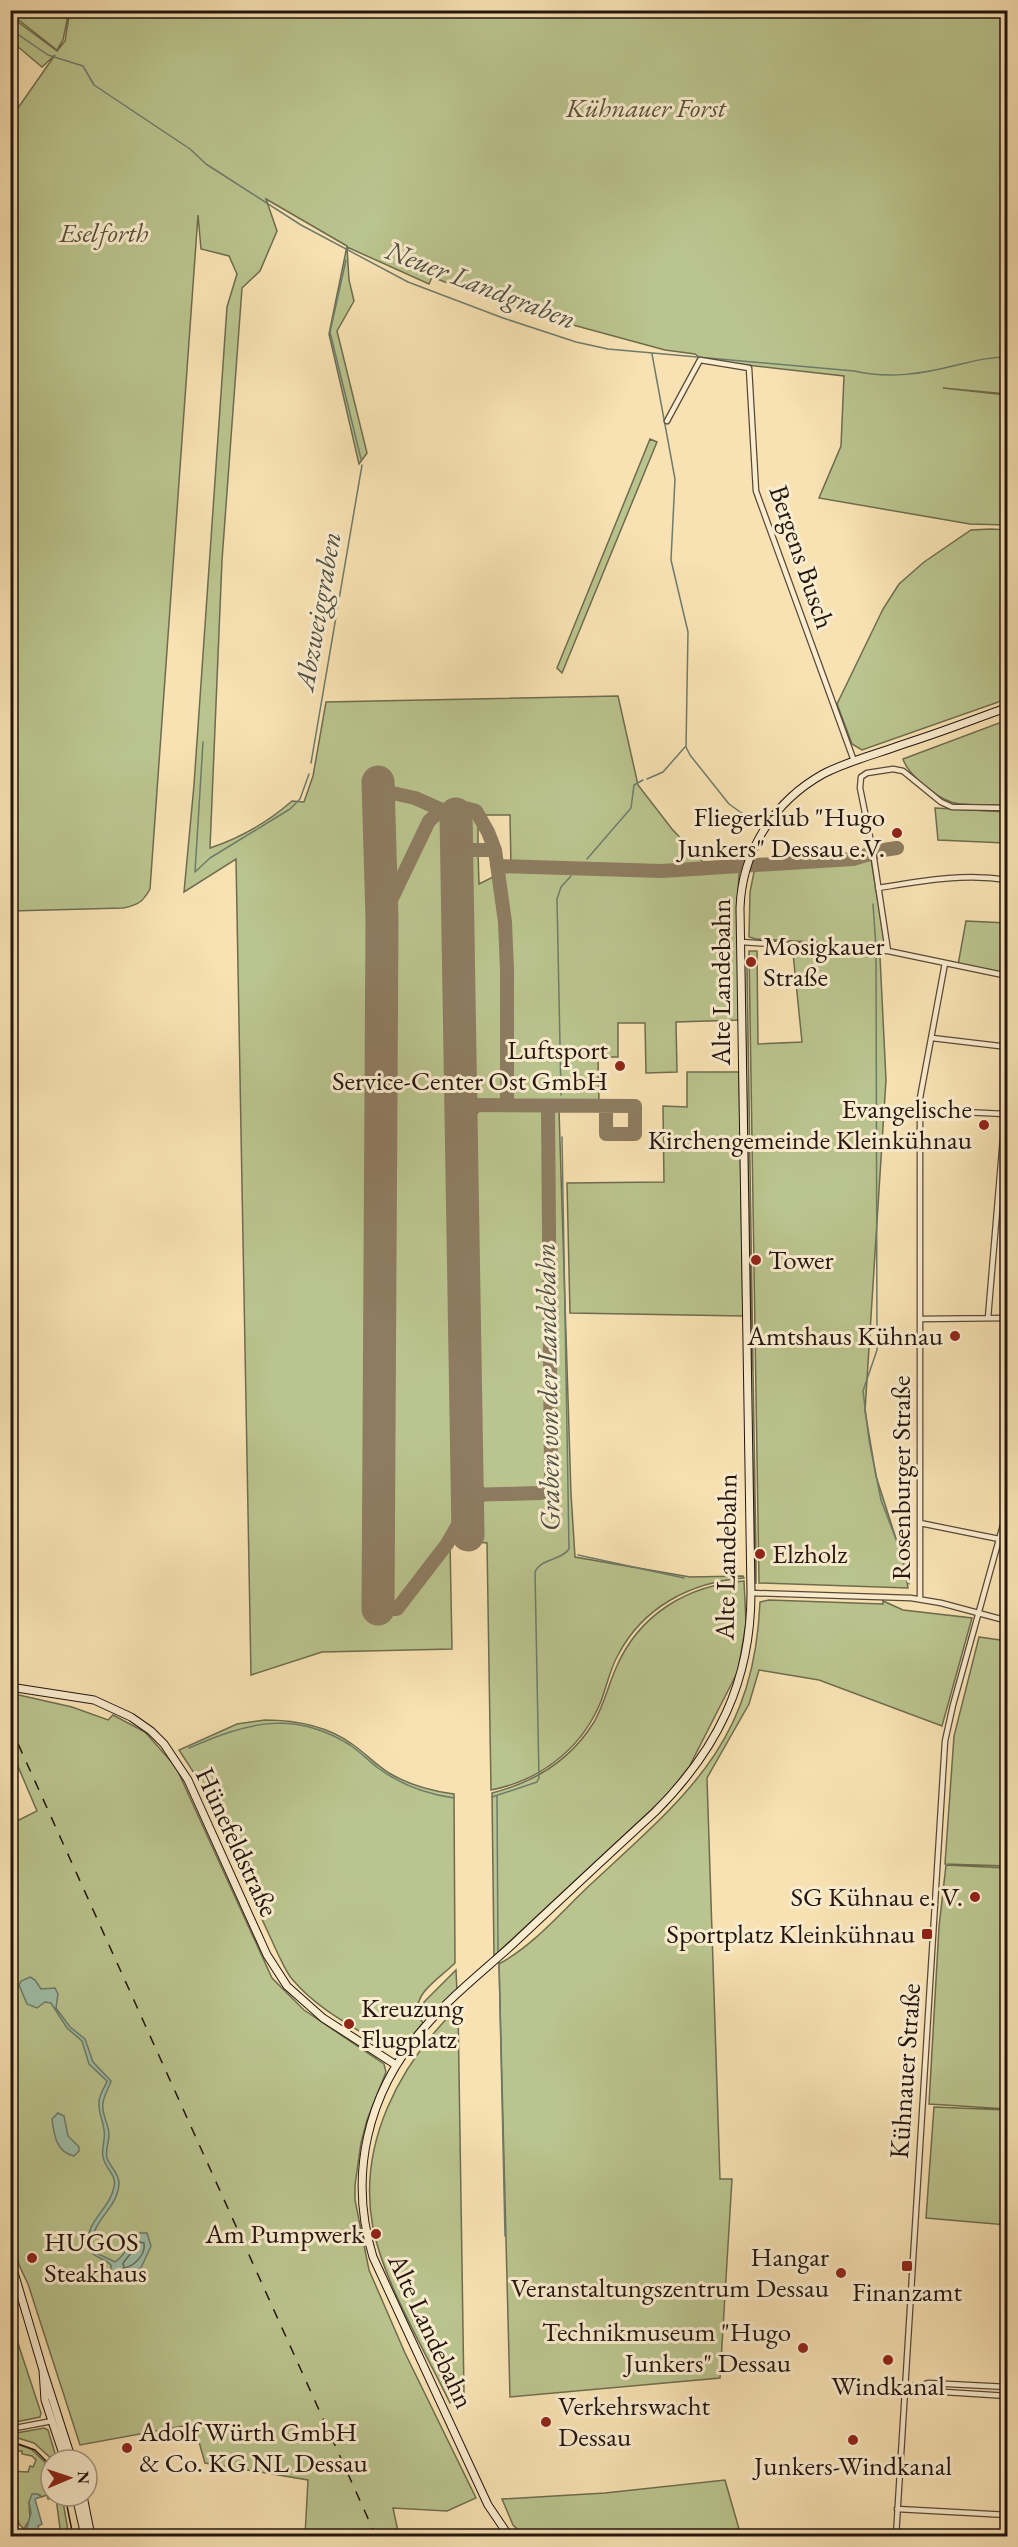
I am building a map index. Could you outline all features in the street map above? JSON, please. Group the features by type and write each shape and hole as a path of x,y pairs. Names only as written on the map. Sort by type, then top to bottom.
{"main road":[{"name":"Alte Landebahn","path":"509,2536 488,2505 385,2288 367,2236 361,2187 366,2140 379,2098 396,2065 422,2030 677,1790 704,1754 727,1712 739,1679 749,1631 751,1593 741,942 743,879 751,854 763,831 781,806 823,774 1008,707"},
{"name":"Hünefeldstraße","path":"10,1687 94,1700 132,1717 151,1731 164,1744 188,1780 267,1955 287,1986 306,2006 396,2065"},
{"path":"10,2259 43,2370 44,2392 67,2448"},
{"path":"55,2420 62,2448"},
{"path":"79,2508 85,2536"},
{"path":"86,2508 92,2536"}],"street":[{"name":"Bergens Busch","path":"667,421 700,360 749,368 756,491 854,761"},
{"path":"888,951 860,788 861,777 867,773 884,770 903,771 940,801 952,807 1008,808"},
{"path":"878,888 952,877 1008,880"},
{"path":"741,942 888,951 1008,976"},
{"name":"Rosenburger Straße","path":"920,1599 920,1098 945,963"},
{"path":"932,1038 1008,1047"},
{"path":"921,1110 1006,1114 988,1318"},
{"path":"921,1319 1008,1318"},
{"name":"Kühnauer Straße","path":"896,2536 900,2509 905,2385 944,1756 950,1716 1008,1507"},
{"path":"920,1523 999,1539"},
{"path":"751,1593 920,1599 1008,1621"},
{"path":"905,2385 920,2386 928,2383 1008,2387"},
{"path":"920,2386 928,2391 1008,2396"},
{"path":"10,2429 55,2420"},
{"path":"900,2509 1008,2515"}],"green space":[{"path":"70,10 1007,11 1007,394 943,388 1007,395 1007,525 970,524 819,498 841,446 844,376 703,360 695,354 665,350 518,310 432,277 429,284 347,247 349,280 354,301 337,331 367,453 359,464 329,334 347,246 266,199 277,231 260,271 242,288 222,560 210,848 253,829 292,801 304,802 313,776 326,702 618,696 638,785 672,829 703,862 740,860 737,907 739,1020 676,1022 677,1072 646,1073 645,1023 618,1023 618,1057 598,1057 599,1102 480,1102 470,1092 466,856 469,852 478,852 479,884 511,868 510,815 478,815 478,847 470,847 466,844 465,813 447,814 459,1523 459,1543 450,1543 452,1649 322,1652 251,1675 236,859 184,892 194,785 227,307 237,274 229,256 201,249 198,215 150,889 140,902 123,908 11,911 11,118 55,55 42,67 11,41 10,16 57,51 65,41"},
{"path":"10,11 69,11 63,40 57,50 11,14"},
{"path":"650,439 657,442 562,673 557,668"},
{"path":"971,530 1007,530 1007,699 862,750 852,744 837,704 883,609 899,584 924,562"},
{"path":"1007,720 1007,805 971,805 951,802 923,784 910,772 903,759"},
{"path":"935,808 1007,812 1005,843 938,840"},
{"path":"871,859 885,946 749,937 750,892 755,867 839,865"},
{"path":"966,921 1007,923 1007,975 958,965"},
{"path":"749,951 757,951 758,1044 802,1042 793,953 880,957 886,1080 865,1411 876,1476 904,1564 908,1588 759,1583"},
{"path":"747,963 753,1368 744,964"},
{"path":"687,1072 739,1072 743,1316 570,1313 567,1183 664,1182 663,1106 687,1107"},
{"path":"481,1110 559,1110 575,1557 690,1577 743,1576 744,1578 724,1580 687,1591 655,1611 628,1638 615,1661 599,1706 580,1737 555,1762 541,1771 508,1786 491,1790 487,1543 478,1542 477,1508 486,1499 486,1490 476,1480 470,1119"},
{"path":"753,1369 756,1554 756,1584 750,1370"},
{"path":"744,1581 746,1623 738,1671 689,1767 666,1796 494,1956 492,1793 537,1776 563,1759 574,1748 594,1722 626,1649 652,1618 685,1596 723,1584"},
{"path":"769,1600 883,1604 883,1601 903,1610 972,1618 942,1726 819,1680 759,1670 749,1704 707,1778 720,2179 732,2179 720,2378 510,2397 499,1964 536,1937 657,1822 685,1793 709,1762 729,1730 745,1693 755,1651 760,1602"},
{"path":"979,1637 1007,1641 1007,1866 945,1864 954,1736"},
{"path":"10,1693 72,1707 108,1720 113,1715 145,1732 176,1767 272,1978 304,2010 384,2064 386,2072 367,2120 361,2143 355,2185 355,2200 369,2270 405,2353 476,2498 447,2511 393,2508 399,2536 305,2536 308,2480 205,2463 194,2424 80,2445 28,2284 19,2265 11,2218 11,1824 37,1811 11,1750"},
{"path":"265,1720 288,1721 321,1728 352,1744 384,1770 404,1781 454,1794 455,1963 421,1997 418,2005 423,2023 405,2045 398,2044 394,2049 386,2047 336,2017 302,1990 290,1976 196,1776 179,1750 237,1724"},
{"path":"946,1865 1007,1868 1007,2109 929,2104 939,1927"},
{"path":"456,1970 457,1992 428,2018 424,2013 424,2002"},
{"path":"458,2007 464,2394 450,2403 406,2317 386,2271 373,2228 370,2197 371,2166 377,2136 387,2108 418,2054"},
{"path":"934,2107 1007,2110 1007,2225 926,2218"},
{"path":"10,2319 41,2413 40,2417 11,2423"},
{"path":"44,2428 48,2430 53,2448 40,2448 34,2443 11,2436 11,2434"},
{"path":"11,2442 31,2449 39,2457 39,2496 29,2502 30,2519 24,2529 19,2524 16,2513 11,2512 11,2499 13,2498 11,2471 28,2472 36,2460 32,2456 22,2454 22,2451 11,2451"},
{"path":"725,2480 741,2536 641,2530 640,2536 525,2536 513,2525 502,2499 605,2493"},
{"path":"57,2508 64,2508 69,2536 61,2536"}],"water":[{"path":"30,1977 41,1989 55,1988 58,1994 56,2008 70,2027 85,2039 93,2062 111,2081 104,2097 103,2107 109,2131 107,2158 118,2176 118,2192 97,2227 91,2246 94,2252 115,2262 123,2255 138,2233 147,2233 151,2246 141,2268 123,2278 111,2273 111,2265 93,2254 88,2245 88,2236 94,2221 108,2202 114,2187 114,2179 103,2157 104,2133 99,2106 100,2096 107,2081 89,2064 82,2041 67,2028 51,2003 45,2002 37,2008 27,2004 19,1985 21,1981"},
{"path":"58,2113 64,2116 68,2136 79,2147 79,2151 74,2156 63,2151 57,2142 52,2119"},
{"path":"32,2494 39,2495 39,2498 35,2499 42,2524 38,2526 41,2536 32,2536 26,2531 31,2513 29,2502"}],"waterway":[{"name":"Neuer Landgraben","path":"10,29 48,55 83,66 94,85 190,149 206,164 301,225 408,282 503,318 576,342 608,349 880,375 918,373 1008,357"},
{"name":"Abzweiggraben","path":"346,260 330,332 361,459"},
{"path":"652,354 675,479 671,560 688,632 686,747 729,804 750,819"},
{"name":"Abzweiggraben","path":"311,763 362,465"},
{"name":"Abzweiggraben","path":"203,742 195,872 210,858 290,809 300,799 309,774"},
{"name":"Graben von der Landebahn","path":"647,779 663,772 685,747"},
{"name":"Graben von der Landebahn","path":"587,859 631,808 634,785 643,780"},
{"path":"756,823 760,826"},
{"name":"Graben von der Landebahn","path":"561,1095 557,899 561,887 571,876"},
{"path":"873,904 876,948"},
{"path":"876,953 877,1350 863,1391 869,1440 881,1500 909,1573 909,1584"},
{"name":"Graben von der Landebahn","path":"492,1797 537,1782 539,1778 535,1572 542,1564 561,1556 569,1549 562,1137"},
{"path":"578,1555 684,1578"},
{"path":"189,1748 250,1727 270,1724 309,1727 350,1745 378,1768 405,1784 454,1798"},
{"name":"Graben von der Landebahn","path":"497,1796 498,1953"},
{"name":"Graben von der Landebahn","path":"499,1961 505,2236"}],"taxiway":[{"path":"379,790 415,798 442,810"},
{"path":"382,919 429,821 440,813 451,808 476,811 495,850"},
{"path":"497,866 662,871 853,859 897,848"},
{"path":"456,850 495,850 505,922 507,1105"},
{"path":"461,1105 635,1106 635,1134 606,1134 606,1106"},
{"path":"468,1495 540,1493 546,1491 551,1480 548,1106"},
{"path":"378,1609 397,1609 447,1544 459,1523 468,1523"}],"runway":[{"path":"378,782 382,919 378,1609"},
{"path":"456,814 468,1535"}],"tram line":[{"path":"10,2441 35,2450 39,2454"},
{"path":"67,2508 73,2536"}],"railway":[{"path":"10,1726 376,2536"}],"place":[{"name":"Fliegerklub \"Hugo Junkers\" Dessau e.V.","path":"897,833"},
{"name":"Mosigkauer Straße","path":"751,962"},
{"name":"Luftsport Service-Center Ost GmbH","path":"620,1066"},
{"name":"Evangelische Kirchengemeinde Kleinkühnau","path":"984,1125"},
{"name":"Tower","path":"756,1260"},
{"name":"Amtshaus Kühnau","path":"955,1336"},
{"name":"Elzholz","path":"760,1554"},
{"name":"SG Kühnau e. V.","path":"975,1897"},
{"name":"Sportplatz Kleinkühnau","path":"927,1934"},
{"name":"Kreuzung Flugplatz","path":"349,2024"},
{"name":"Am Pumpwerk","path":"376,2234"},
{"name":"HUGOS Steakhaus","path":"32,2258"},
{"name":"Finanzamt","path":"907,2266"},
{"name":"Hangar Veranstaltungszentrum Dessau","path":"841,2273"},
{"name":"Technikmuseum \"Hugo Junkers\" Dessau","path":"803,2348"},
{"name":"Windkanal","path":"888,2360"},
{"name":"Verkehrswacht Dessau","path":"546,2422"},
{"name":"Junkers-Windkanal","path":"853,2440"},
{"name":"Adolf Würth GmbH & Co. KG NL Dessau","path":"127,2448"}],"park label":[{"name":"Kühnauer Forst","path":"646,108"},
{"name":"Eselforth","path":"104,233"}]}
